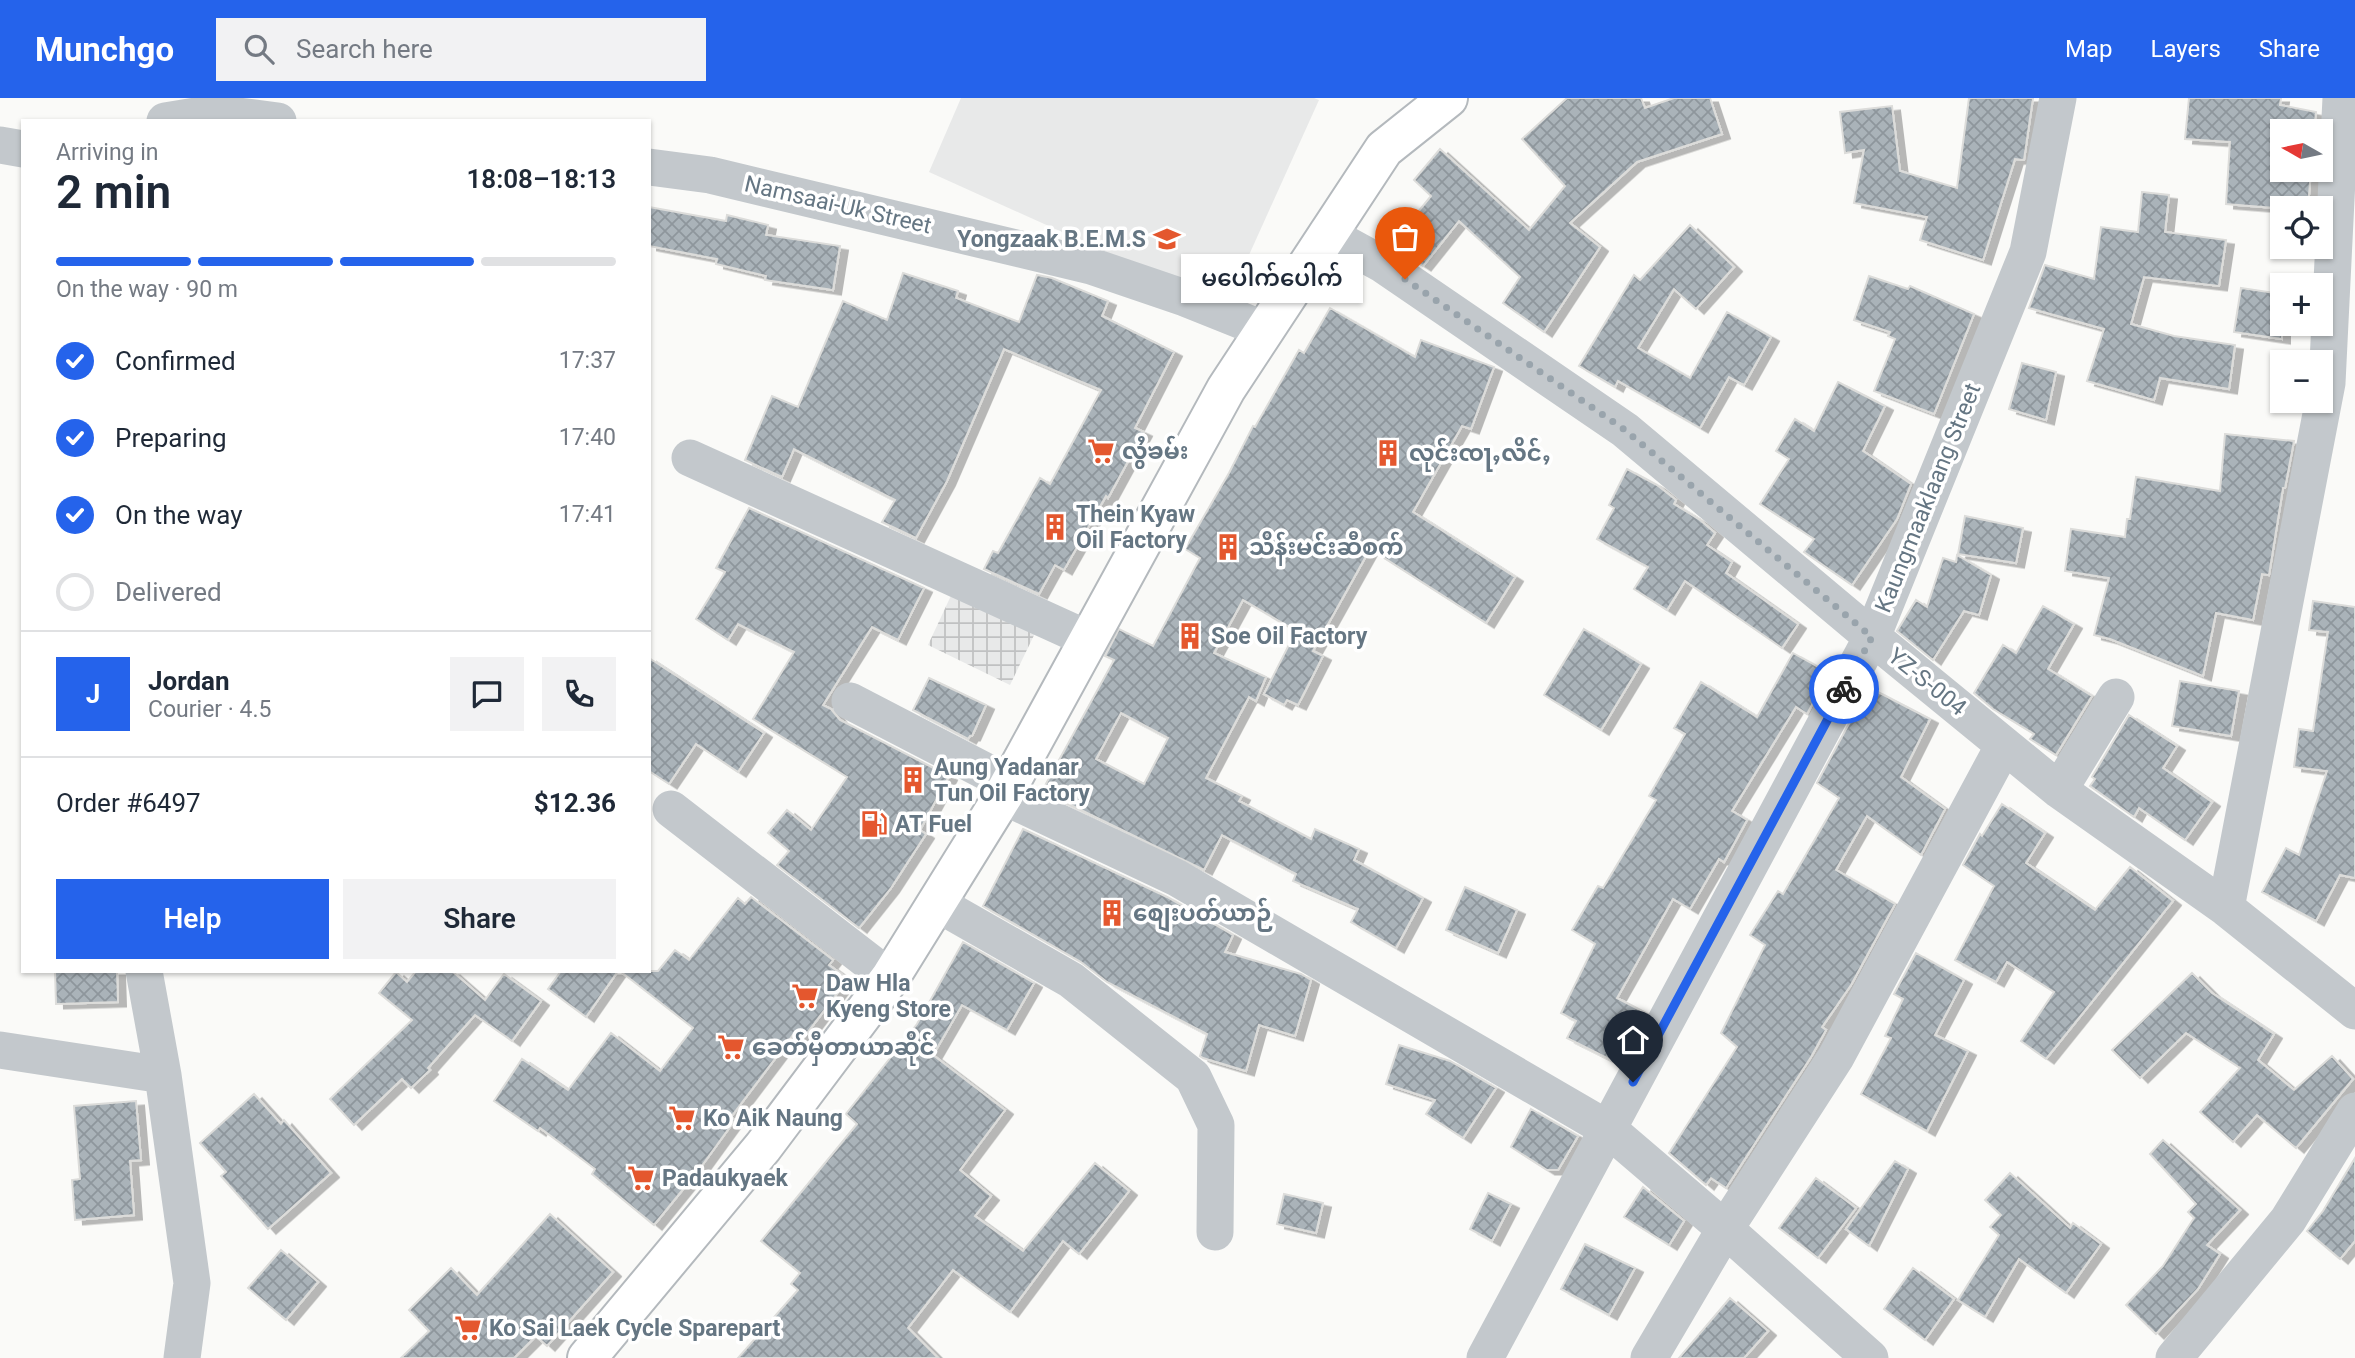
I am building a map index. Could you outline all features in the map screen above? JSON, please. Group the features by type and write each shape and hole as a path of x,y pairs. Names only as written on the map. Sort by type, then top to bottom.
{"highway":[{"path":"587,1358 763,1147 890,978 1006,790 1226,389 1384,149 1448,98"}],"street":[{"name":"Kaungmaaklaang Street","path":"1485,1358 1872,637 2028,252 2058,98"},
{"path":"2226,908 2327,383 2341,98"},
{"path":"177,119 214,113 262,119"},
{"path":"0,145 21,149"},
{"name":"Namsaai-Uk Street","path":"651,167 709,175 1091,265 1265,330"},
{"name":"YZ-S-004","path":"1328,234 1382,264 1625,430 2059,790 2226,908 2355,1011"},
{"path":"690,458 1088,639"},
{"path":"2059,790 2116,696"},
{"path":"850,701 1006,790 1177,878 1608,1129 1870,1358"},
{"path":"1649,1358 1725,1229 1836,1057 2004,746"},
{"path":"671,809 890,978"},
{"path":"936,903 1071,980 1193,1077 1216,1125 1215,1232"},
{"path":"153,974 163,1075 192,1283 182,1358"},
{"path":"0,1050 163,1075"},
{"path":"2174,1358 2288,1220 2355,1111"}],"shaded area":[{"name":"Yongzaak B.E.M.S","path":"961,98 1319,100 1226,306 929,172"},
{"path":"955,587 1038,627 1010,685 928,645"}],"building":[{"path":"1567,98 1641,98 1645,108 1674,98 1710,98 1722,134 1637,162 1570,223 1600,247 1544,332 1503,303 1520,277 1459,221 1423,266 1391,245 1431,196 1414,180 1440,149 1529,230 1565,186 1522,139"},
{"path":"1969,98 2033,98 2024,160 2015,159 1983,260 1920,240 1927,217 1854,203 1864,150 1845,153 1840,112 1892,106 1900,171 1957,188"},
{"path":"2189,98 2281,98 2280,105 2316,112 2315,119 2270,119 2270,182 2310,182 2309,196 2270,196 2270,208 2226,204 2230,142 2185,139"},
{"path":"2142,192 2169,195 2165,232 2226,240 2219,286 2144,277 2131,324 2174,336 2235,345 2229,389 2160,378 2154,400 2087,381 2104,329 2029,308 2045,265 2094,279 2101,227 2138,232"},
{"path":"651,207 726,221 727,215 768,225 766,235 840,246 833,290 765,280 766,276 716,264 717,259 651,246"},
{"path":"1690,225 1734,267 1696,309 1674,289 1638,348 1690,378 1727,312 1771,337 1744,385 1729,377 1700,428 1618,381 1615,387 1579,366 1634,275 1640,280"},
{"path":"903,273 958,291 956,298 1019,322 1037,275 1052,278 1108,301 1102,316 1174,352 1135,428 1144,432 1108,498 1106,496 1064,570 1055,565 1039,594 984,569 993,551 998,553 1040,478 1050,484 1101,390 1004,349 947,481 916,538 882,522 895,500 794,449 782,477 745,460 772,396 798,407 843,301 887,320"},
{"path":"1869,276 1908,289 1910,286 1974,314 1934,414 1874,391 1895,339 1888,336 1890,332 1854,320"},
{"path":"2241,288 2270,292 2270,336 2282,336 2282,339 2234,332"},
{"path":"1330,308 1415,357 1421,340 1494,367 1471,429 1462,426 1413,512 1515,577 1486,623 1370,549 1313,651 1323,656 1298,705 1287,700 1284,705 1264,694 1296,631 1243,600 1214,653 1266,677 1256,701 1249,697 1206,778 1242,796 1239,801 1311,839 1315,829 1359,849 1354,860 1423,898 1396,948 1351,922 1358,909 1293,881 1296,874 1222,835 1204,870 1042,791 1114,660 1105,656 1119,629 1153,646 1200,558 1185,549 1253,426 1255,427 1299,350 1304,353","holes":["1121,713 1168,738 1144,784 1096,759"]},
{"path":"2022,363 2056,372 2046,420 2009,409"},
{"path":"1838,382 1885,406 1863,451 1911,484 1897,519 1852,585 1804,552 1814,539 1760,504 1789,459 1776,451 1795,419 1814,431"},
{"path":"2225,434 2294,441 2283,488 2269,575 2262,574 2253,620 2216,613 2203,676 2094,635 2109,578 2065,571 2071,529 2125,537 2136,477 2220,491"},
{"path":"1627,469 1657,485 1676,500 1674,504 1715,533 1707,545 1732,562 1726,573 1798,624 1782,648 1685,581 1667,610 1634,589 1648,567 1597,539 1614,508 1609,505"},
{"path":"749,508 924,588 898,640 872,627 823,705 831,709 840,720 949,776 920,830 926,834 891,888 859,928 777,865 789,851 768,833 787,810 811,830 847,777 753,719 794,652 738,624 728,640 696,619 725,572 716,568"},
{"path":"1965,516 2023,528 2016,563 1958,554"},
{"path":"1957,555 1991,575 1979,615 1964,611 1933,660 1897,631 1916,600 1927,607 1943,558 1956,562"},
{"path":"2313,601 2355,607 2355,878 2340,875 2316,921 2262,892 2286,848 2299,855 2327,771 2294,767 2299,729 2313,731 2328,632 2309,630"},
{"path":"2043,606 2074,624 2048,669 2092,696 2056,755 2030,739 2034,734 1993,709 1974,693 2003,645 2016,653"},
{"path":"1584,629 1641,664 1601,730 1544,695"},
{"path":"1793,653 1829,673 1807,714 1796,707 1732,811 1747,820 1724,862 1719,859 1690,909 1673,899 1617,998 1646,1013 1619,1064 1567,1038 1576,1021 1561,1013 1595,944 1572,930 1598,886 1603,888 1656,800 1649,796 1685,734 1674,728 1701,682 1757,717"},
{"path":"651,659 764,733 738,772 696,744 669,784 651,772"},
{"path":"929,678 986,705 972,736 968,739 913,710"},
{"path":"2180,681 2239,691 2231,736 2172,726"},
{"path":"1874,690 1930,719 1901,777 1945,809 1921,855 1867,816 1836,870 1895,904 1851,985 1822,1027 1826,1030 1811,1057 1726,1188 1711,1178 1706,1185 1669,1153 1737,1047 1721,1033 1765,945 1750,935 1778,891 1783,894 1839,798 1817,783 1865,694 1870,697"},
{"path":"2129,715 2177,746 2163,768 2212,802 2185,840 2139,808 2134,817 2090,786 2095,779 2092,777"},
{"path":"2002,804 2045,833 2026,863 2095,910 2130,867 2173,901 2046,1059 2021,1041 2054,992 2007,962 1996,982 1955,960 1994,886 1963,865 1980,834 1982,836"},
{"name":"စျေးပတ်ယာဉ်","path":"1023,829 1167,897 1233,935 1225,952 1301,974 1311,980 1295,1036 1259,1025 1246,1071 1203,1058 1200,1056 1207,1034 1107,982 1081,962 983,906"},
{"path":"1465,887 1517,910 1498,953 1446,930"},
{"path":"751,897 833,960 829,965 848,979 801,1041 793,1035 731,1117 735,1120 698,1171 654,1225 592,1174 595,1169 540,1128 538,1131 494,1101 522,1059 568,1090 611,1033 660,1071 693,1028 623,973 658,971 675,950 689,960 738,898 745,904"},
{"path":"963,942 1034,983 1007,1030 962,1005 933,1055 1005,1110 960,1170 991,1196 975,1216 1023,1251 1095,1163 1129,1191 1079,1254 1063,1241 1010,1312 953,1270 908,1328 938,1358 738,1358 798,1290 791,1284 800,1273 761,1241 857,1124 846,1114 917,1024"},
{"path":"1916,953 1964,980 1935,1035 1968,1051 1927,1131 1861,1094 1891,1038 1885,1036 1903,999 1894,994"},
{"path":"55,973 117,973 118,1002 56,1004"},
{"path":"395,973 407,982 414,973 454,973 485,1000 504,974 541,1001 512,1041 475,1015 428,1068 430,1070 411,1088 402,1079 354,1125 330,1099 412,1020 379,993"},
{"path":"560,973 617,973 586,1017 548,989"},
{"path":"2192,973 2212,993 2274,1034 2258,1060 2294,1090 2332,1056 2353,1079 2296,1148 2257,1115 2233,1142 2200,1112 2240,1068 2186,1033 2140,1078 2112,1050"},
{"path":"1399,1045 1450,1061 1496,1088 1463,1138 1426,1114 1435,1100 1386,1084"},
{"path":"254,1094 281,1124 284,1120 331,1173 268,1229 221,1176 226,1172 200,1143"},
{"path":"136,1101 141,1160 130,1161 134,1215 75,1220 72,1180 80,1179 74,1106"},
{"path":"1531,1109 1578,1136 1558,1170 1547,1170 1511,1147"},
{"path":"2163,1140 2240,1210 2207,1245 2220,1254 2198,1289 2156,1334 2126,1305 2163,1266 2194,1218 2188,1212 2196,1204 2150,1154"},
{"path":"2355,1158 2355,1241 2340,1259 2307,1231 2323,1211"},
{"path":"1895,1161 1908,1169 1869,1246 1846,1229"},
{"path":"2010,1173 2070,1228 2073,1223 2101,1244 2066,1293 2019,1259 1985,1317 1958,1300 1999,1235 1990,1227 2001,1215 1985,1200"},
{"path":"1816,1178 1856,1208 1818,1258 1779,1228"},
{"path":"1643,1187 1684,1221 1669,1245 1624,1217"},
{"path":"1488,1193 1511,1204 1492,1241 1470,1229"},
{"path":"1284,1194 1323,1203 1316,1233 1277,1224"},
{"path":"550,1214 613,1272 547,1346 536,1336 514,1358 401,1358 429,1331 409,1310 451,1268 477,1295"},
{"path":"1585,1244 1635,1268 1609,1315 1561,1289"},
{"path":"281,1250 318,1282 286,1320 248,1288"},
{"path":"1913,1268 1954,1299 1925,1340 1884,1309"},
{"path":"1730,1298 1768,1331 1744,1358 1679,1358"}],"way so far":[{"path":"1405,279 1625,430 1872,637 1844,689"}],"place":[{"name":"Yongzaak B.E.M.S","path":"1167,239"},
{"name":"မပေါက်ပေါက်","path":"1405,279"},
{"name":"လွႆၶမ်း","path":"1101,451"},
{"name":"လုင်းၸႃႇလိင်ႇ","path":"1388,453"},
{"name":"Thein Kyaw Oil Factory","path":"1055,527"},
{"name":"သိန်းမင်းဆီစက်","path":"1228,547"},
{"name":"Soe Oil Factory","path":"1190,636"},
{"name":"Aung Yadanar Tun Oil Factory","path":"913,780"},
{"name":"AT Fuel","path":"874,824"},
{"name":"စျေးပတ်ယာဉ်","path":"1112,913"},
{"name":"Daw Hla Kyeng Store","path":"805,996"},
{"name":"ခေတ်မှီတာယာဆိုင်","path":"731,1047"},
{"name":"Ko Aik Naung","path":"682,1118"},
{"name":"Padaukyaek","path":"641,1178"},
{"name":"Ko Sai Laek Cycle Sparepart","path":"468,1328"}],"route":[{"path":"1633,1082 1844,689"}]}
